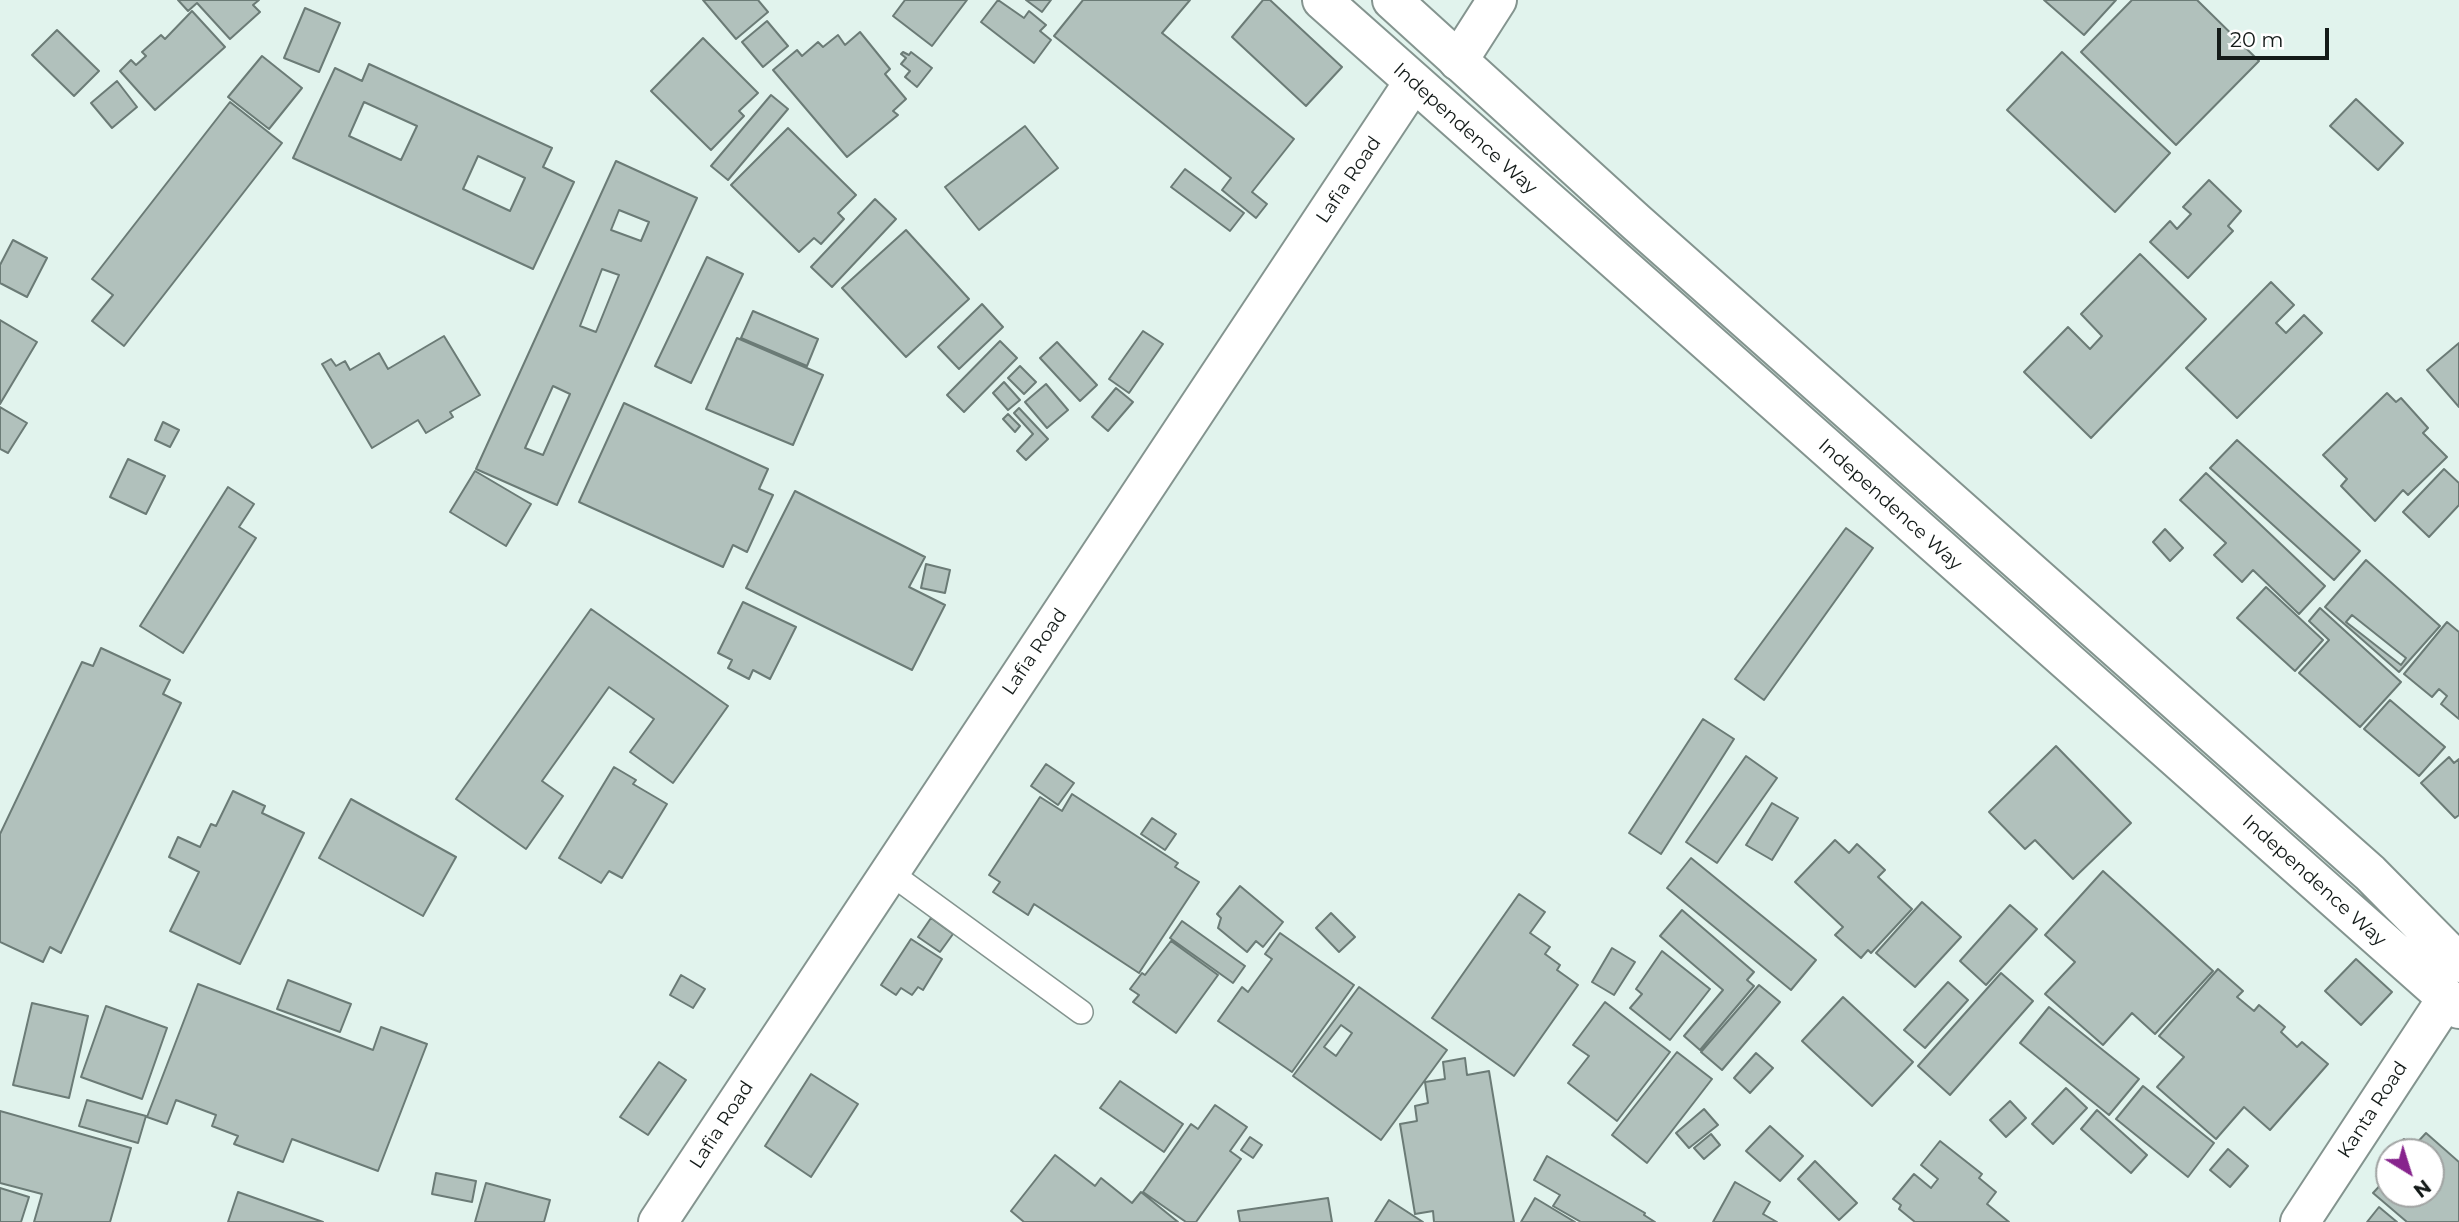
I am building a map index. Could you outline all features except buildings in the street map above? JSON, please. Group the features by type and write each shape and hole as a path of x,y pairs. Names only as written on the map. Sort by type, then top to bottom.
{"main road":[{"name":"Independence Way","path":"1322,0 1413,83 2455,990"},
{"name":"Independence Way","path":"1392,0 2370,873 2455,990"},
{"path":"1458,61 1497,0"},
{"name":"Lafia Road","path":"658,1222 1413,83"},
{"name":"Kanta Road","path":"2300,1222 2455,990"}],"lane":[{"path":"888,872 1082,1012"}]}
